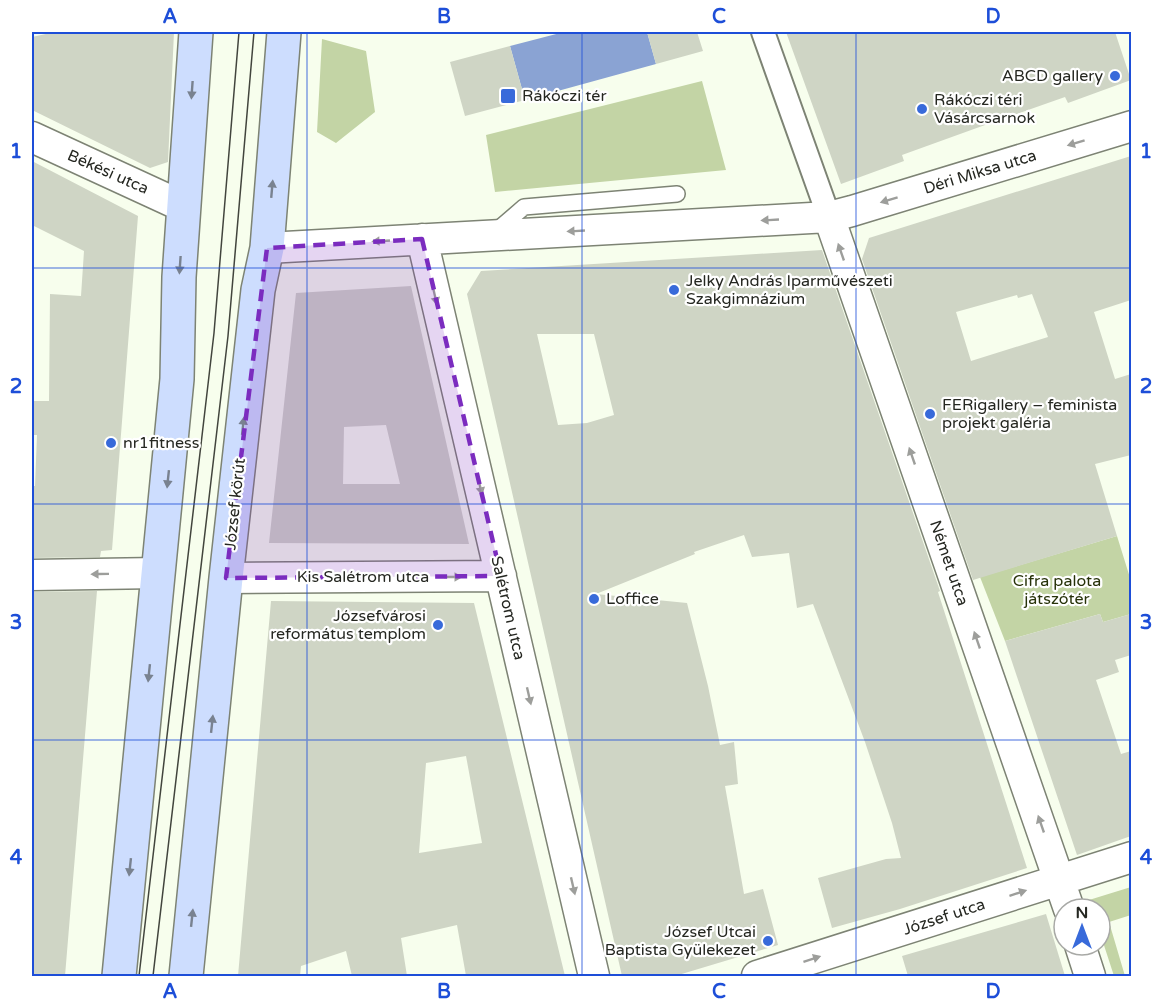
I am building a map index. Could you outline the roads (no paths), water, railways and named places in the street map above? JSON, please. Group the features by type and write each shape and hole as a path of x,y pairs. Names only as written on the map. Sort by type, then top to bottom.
{"main road":[{"path":"119,976 177,379 179,277 196,32"},
{"name":"József körút","path":"186,976 258,290 267,248 284,32"}],"street":[{"path":"267,248 829,217 763,32"},
{"name":"Déri Miksa utca","path":"829,217 852,212 1131,126"},
{"name":"Békési utca","path":"32,137 184,207"},
{"name":"Német utca","path":"829,217 1065,897"},
{"name":"Salétrom utca","path":"422,239 594,976"},
{"path":"32,575 159,573"},
{"name":"Kis Salétrom utca","path":"226,578 501,576"},
{"name":"József utca","path":"757,976 1131,857"},
{"path":"1084,957 1090,976"}],"lane":[{"path":"491,236 524,207 677,194"}],"water":[{"path":"564,32 647,32 656,64 525,100 510,46"}],"tram line":[{"path":"139,976 214,333 239,32"},
{"path":"153,976 228,336 254,32"}],"place":[{"name":"ABCD gallery","path":"1115,76"},
{"name":"Rákóczi tér","path":"508,96"},
{"name":"Rákóczi téri Vásárcsarnok","path":"922,109"},
{"name":"Jelky András Iparművészeti Szakgimnázium","path":"674,290"},
{"name":"FERigallery – feminista projekt galéria","path":"930,414"},
{"name":"nr1fitness","path":"111,443"},
{"name":"Loffice","path":"594,599"},
{"name":"Józsefvárosi református templom","path":"438,625"},
{"name":"József Utcai Baptista Gyülekezet","path":"768,941"}],"park label":[{"name":"Cifra palota játszótér","path":"1057,590"}]}
